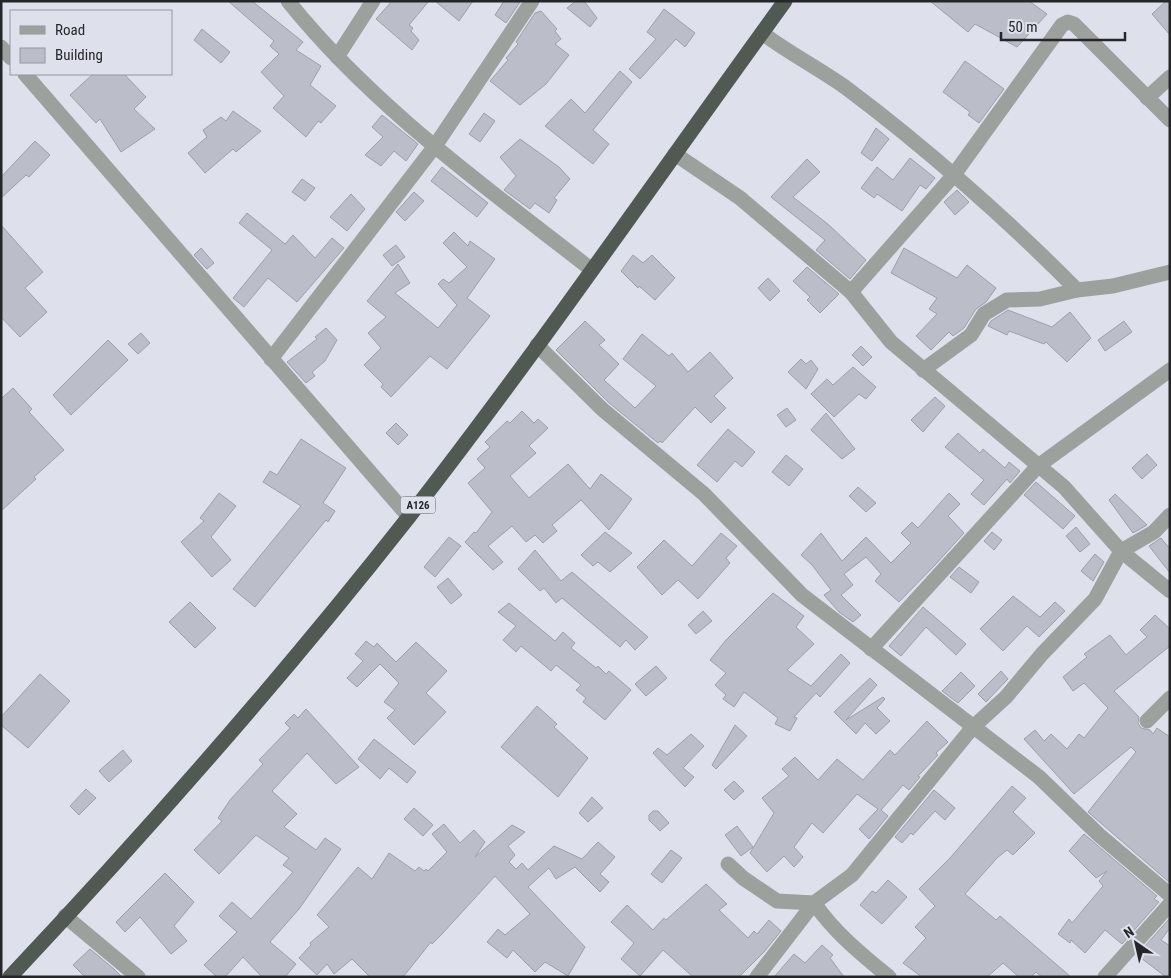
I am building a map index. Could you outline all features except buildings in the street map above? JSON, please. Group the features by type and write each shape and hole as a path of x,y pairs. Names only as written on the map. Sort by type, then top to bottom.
{"highway":[{"name":"A126","path":"10,977 260,700 409,516 592,270 786,1"}],"street":[{"path":"288,1 337,57 435,146 592,270"},
{"path":"337,57 373,1"},
{"path":"271,359 435,146 532,1"},
{"path":"851,292 953,176 1062,25 1068,22 1074,24 1170,120"},
{"path":"762,33 790,54 844,86 953,176 1047,259 1077,290"},
{"path":"1,47 10,57"},
{"path":"26,75 409,516"},
{"path":"1147,98 1170,77"},
{"path":"675,154 740,198 851,292 891,342 1064,487 1121,551 1170,591"},
{"path":"923,370 971,334 984,314 1007,300 1040,299 1077,290 1113,286 1170,272"},
{"path":"537,345 602,409 704,494 802,596 1038,777 1099,835 1170,895"},
{"path":"871,649 1038,466 1170,370"},
{"path":"757,977 814,903 852,875 973,727 1006,697 1042,654 1095,599 1121,551 1154,532 1170,515"},
{"path":"1147,720 1170,698"},
{"path":"728,864 744,878 777,901 814,903"},
{"path":"814,903 826,920 849,945 889,977"},
{"path":"1105,977 1170,904"},
{"path":"65,916 138,977"}]}
